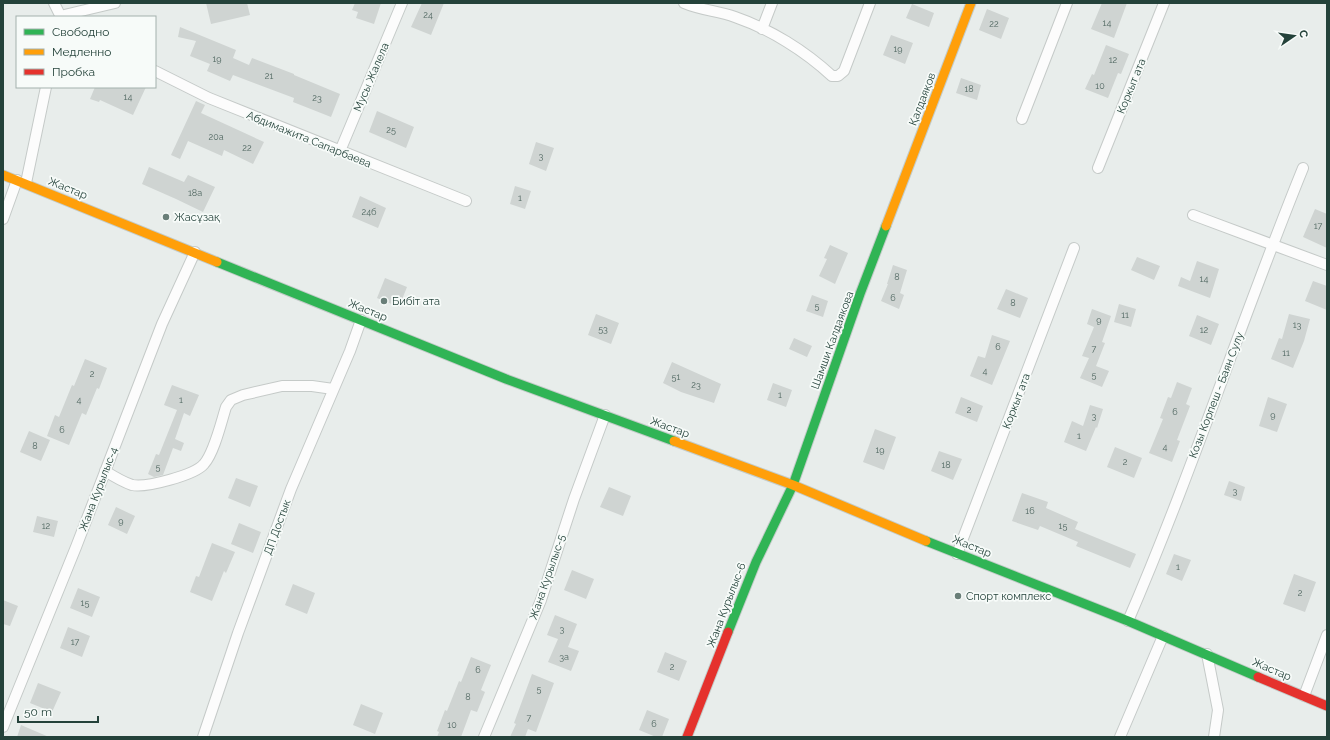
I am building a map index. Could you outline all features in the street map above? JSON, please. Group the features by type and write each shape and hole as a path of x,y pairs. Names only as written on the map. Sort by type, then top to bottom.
{"street":[{"path":"54,3 60,16"},
{"path":"65,16 115,3"},
{"name":"Мусы Жалела","path":"340,151 402,3"},
{"path":"684,3 734,17 762,29 785,41 832,76 838,76 844,71 870,3"},
{"path":"762,29 772,3"},
{"name":"Қалдаяқов","path":"895,203 971,3"},
{"path":"1022,119 1067,3"},
{"name":"Коркыт ата","path":"1098,168 1164,3"},
{"name":"Абдимажита Сапарбаева","path":"156,72 209,98 466,201"},
{"path":"3,219 21,182 46,88"},
{"name":"Козы Корпеш - Баян Сулу","path":"1128,621 1197,447 1272,245 1304,168"},
{"name":"Жастар","path":"3,175 506,379 793,485 957,554 1128,621 1327,706"},
{"name":"Шамши Калдаякова","path":"793,485 860,294 895,203"},
{"path":"1193,215 1327,265"},
{"name":"Коркыт ата","path":"957,554 1074,248"},
{"name":"Жана Курылыс-4","path":"3,727 76,547 162,324 195,252"},
{"name":"ДП Достык","path":"203,737 238,633 291,489 350,351 361,320"},
{"path":"105,471 132,485 143,486 156,484 198,470 210,456 226,407 231,400 243,395 282,386 312,386 333,389"},
{"name":"Жана Курылыс-5","path":"484,737 541,600 574,499 605,415"},
{"name":"Жана Курылыс-6","path":"687,737 756,562 793,485"},
{"path":"1304,696 1327,635"},
{"path":"1120,737 1163,636"},
{"path":"1207,654 1218,710 1214,737"}],"building":[{"path":"206,3 247,3 250,15 211,24"},
{"path":"355,3 381,3 374,24 356,18 358,12 352,10"},
{"path":"422,3 444,3 431,35 411,27"},
{"path":"1102,3 1127,3 1114,38 1091,29"},
{"path":"912,4 934,13 929,27 906,18"},
{"path":"987,9 1009,18 1001,39 979,30"},
{"path":"180,27 236,50 233,58 249,65 252,58 340,94 331,117 293,102 294,98 233,75 230,81 207,71 210,64 190,56 196,41 178,37"},
{"path":"891,35 913,43 905,64 883,55"},
{"path":"1106,45 1129,54 1121,74 1118,73 1108,98 1085,89 1092,74 1094,75"},
{"path":"961,78 981,85 977,100 956,93"},
{"path":"95,88 146,88 133,115 100,100 99,102 90,99"},
{"path":"196,101 205,105 201,113 264,142 253,164 224,150 222,156 188,141 180,159 171,155"},
{"path":"377,111 414,127 406,148 369,132"},
{"path":"536,142 554,148 546,171 529,164"},
{"path":"149,167 184,182 188,175 215,187 203,212 142,184"},
{"path":"515,186 531,191 525,209 510,204"},
{"path":"360,196 386,208 378,228 352,217"},
{"path":"1315,209 1327,214 1327,248 1303,237"},
{"path":"830,245 848,253 835,284 819,276 827,259 824,258"},
{"path":"1137,257 1160,266 1154,280 1131,270"},
{"path":"1197,261 1219,269 1210,298 1178,286 1181,277 1190,281"},
{"path":"893,265 907,270 900,293 904,295 899,309 881,301 888,284"},
{"path":"385,278 407,287 399,307 377,298"},
{"path":"1313,281 1327,286 1327,310 1305,301"},
{"path":"1006,289 1028,298 1020,318 997,309"},
{"path":"812,295 828,301 823,317 806,311"},
{"path":"1119,304 1136,309 1131,327 1114,322"},
{"path":"1092,309 1111,316 1102,342 1105,343 1096,366 1109,371 1102,387 1080,378 1089,358 1082,356 1094,327 1087,324"},
{"path":"596,314 619,323 611,344 588,335"},
{"path":"1289,314 1310,319 1304,341 1293,368 1271,359 1279,338 1282,339"},
{"path":"1197,315 1219,324 1211,345 1189,336"},
{"path":"992,335 1010,341 992,385 970,376 978,356 985,358"},
{"path":"794,338 812,346 807,357 789,349"},
{"path":"85,359 107,368 99,389 97,388 86,415 82,413 69,445 47,436 55,415 59,417 72,385 74,386"},
{"path":"672,362 721,384 714,403 681,392 663,383"},
{"path":"1177,382 1192,388 1186,404 1190,406 1177,440 1180,441 1172,462 1149,453 1163,419 1160,418 1168,397 1171,398"},
{"path":"773,383 792,390 786,407 767,400"},
{"path":"172,385 199,395 190,416 184,413 175,439 184,443 181,451 173,448 163,475 154,477 148,474 156,454 159,455 177,410 164,405"},
{"path":"961,397 983,406 977,422 955,413"},
{"path":"1268,397 1287,404 1277,432 1259,426"},
{"path":"1090,405 1103,409 1097,428 1096,427 1086,451 1064,442 1072,421 1083,426"},
{"path":"875,429 896,437 884,470 863,462"},
{"path":"29,431 50,440 41,461 20,452"},
{"path":"1115,447 1142,458 1134,478 1107,467"},
{"path":"939,451 962,459 953,480 931,471"},
{"path":"236,478 258,486 250,507 228,498"},
{"path":"1229,481 1245,487 1241,501 1224,495"},
{"path":"609,487 631,496 623,516 600,507"},
{"path":"1022,493 1048,502 1046,508 1078,522 1075,529 1136,554 1130,568 1076,546 1078,542 1040,526 1038,530 1012,521"},
{"path":"116,507 135,516 127,534 108,525"},
{"path":"37,516 58,521 54,537 33,532"},
{"path":"239,523 261,532 253,553 231,544"},
{"path":"212,543 235,552 226,573 224,571 212,601 190,592 196,576 199,577"},
{"path":"1174,554 1191,560 1182,581 1166,574"},
{"path":"572,570 594,579 586,599 564,590"},
{"path":"1294,574 1316,582 1305,612 1283,604"},
{"path":"293,584 315,593 307,614 285,605"},
{"path":"78,588 100,597 92,617 70,608"},
{"path":"3,600 18,606 10,626 3,624"},
{"path":"555,615 577,624 568,647 579,651 571,671 548,662 558,639 547,635"},
{"path":"68,627 90,636 82,657 60,648"},
{"path":"665,652 687,661 679,681 657,672"},
{"path":"471,657 491,665 481,690 485,692 477,712 471,710 461,737 437,737 439,732 437,731 445,710 447,711 459,681 461,682"},
{"path":"532,674 554,683 536,732 528,729 525,737 510,737 516,724 514,723"},
{"path":"38,683 61,692 52,712 30,703"},
{"path":"361,704 383,713 375,734 353,725"},
{"path":"647,710 669,719 662,737 656,737 639,730"},
{"path":"21,725 49,737 17,737"}],"traffic: fast":[{"path":"728,632 756,562 793,485 860,294 886,226"},
{"path":"217,262 506,379 674,441"},
{"path":"926,541 1128,621 1258,677"}],"traffic: slow":[{"path":"886,226 971,3"},
{"path":"3,175 217,262"},
{"path":"674,441 793,485 926,541"}],"traffic: jam":[{"path":"687,737 728,632"},
{"path":"1258,677 1327,706"}],"place":[{"name":"Жасұзақ","path":"166,217"},
{"name":"Бибіт ата","path":"384,301"},
{"name":"Спорт комплекс","path":"958,596"}]}
